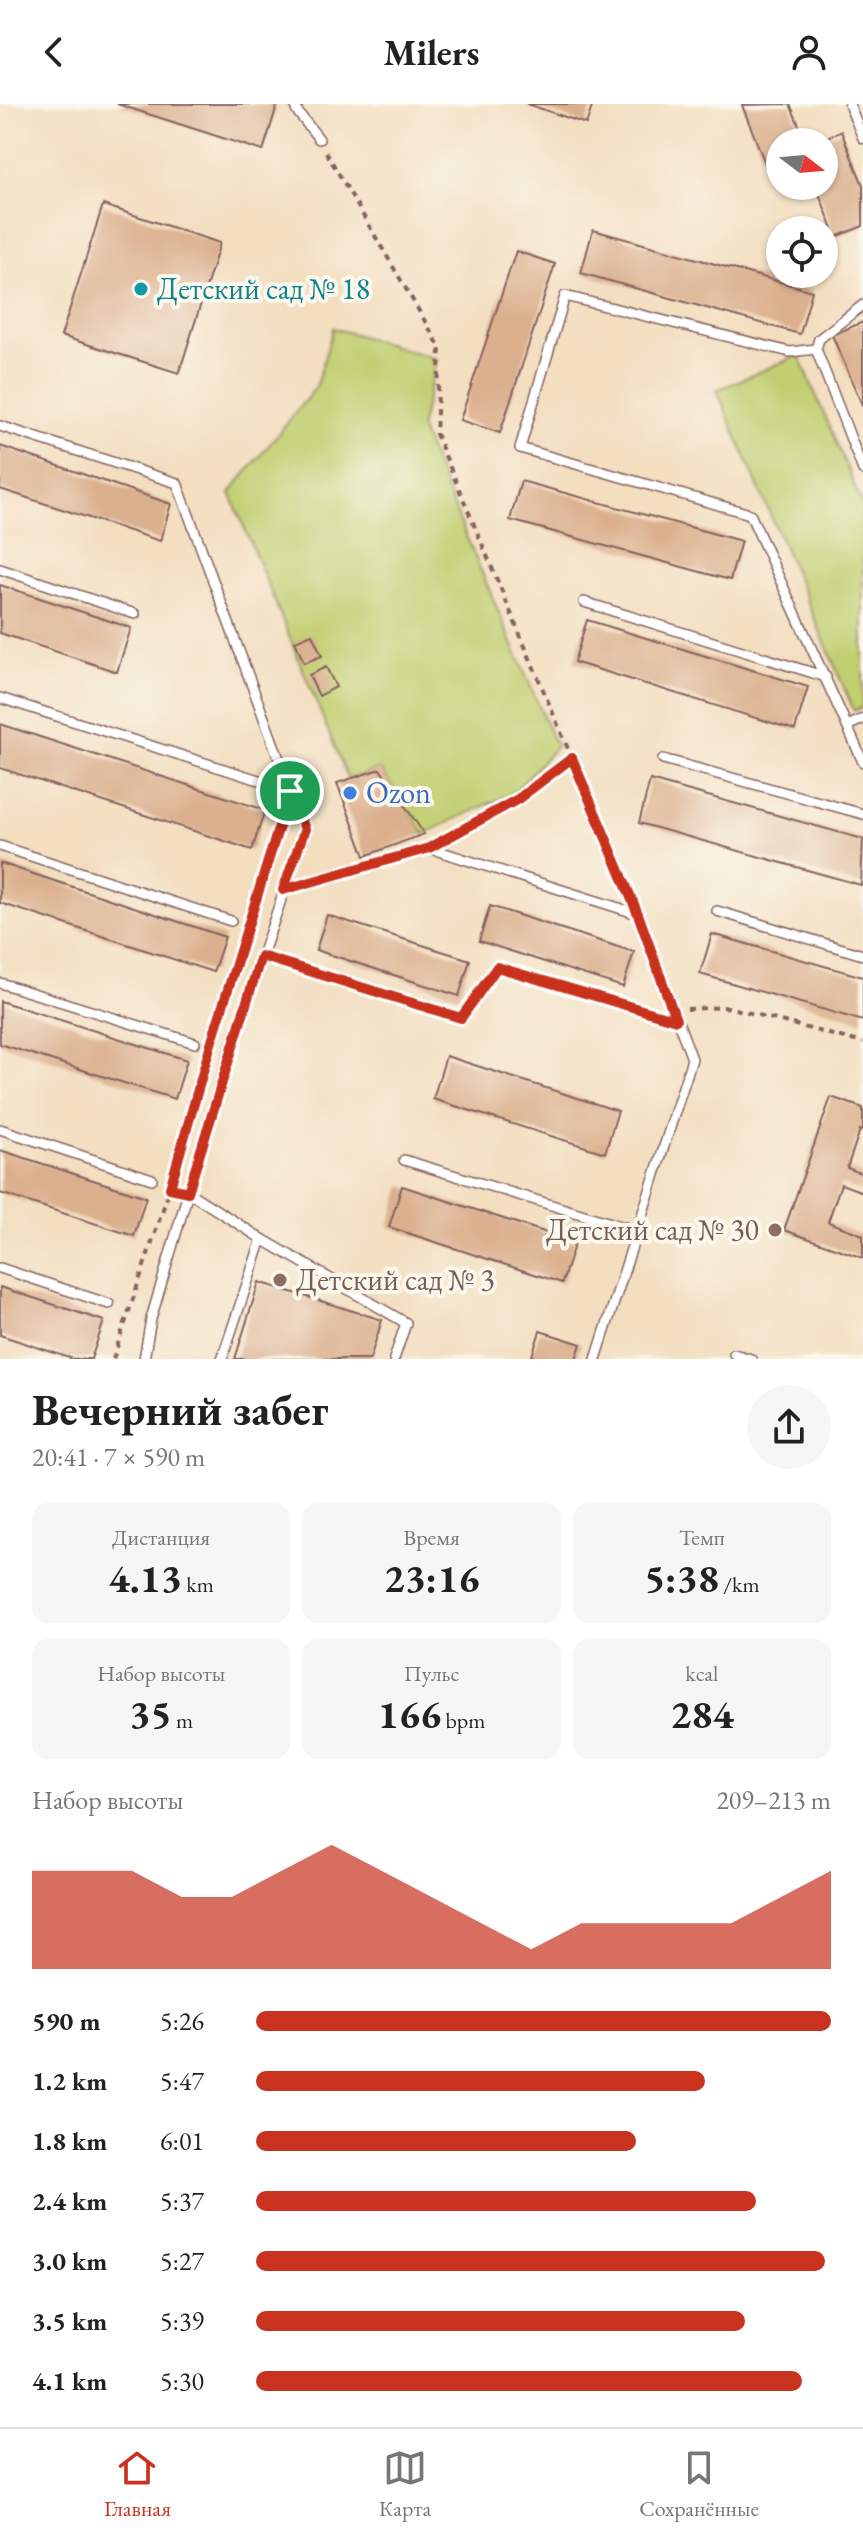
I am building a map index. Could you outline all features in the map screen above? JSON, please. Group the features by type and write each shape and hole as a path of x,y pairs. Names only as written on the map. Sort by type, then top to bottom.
{"lane":[{"path":"298,104 296,110 319,139"},
{"path":"849,104 863,138"},
{"path":"816,349 790,352 565,296 520,448 750,514 863,762"},
{"path":"863,305 819,339 816,349 863,470"},
{"path":"0,426 177,483 305,829 229,1053 151,1319 144,1359"},
{"path":"0,569 135,614"},
{"path":"584,602 826,677"},
{"path":"0,698 268,783"},
{"path":"847,726 863,719"},
{"path":"663,759 863,814"},
{"path":"0,846 231,921"},
{"path":"283,890 429,848 638,914 692,1059 596,1359"},
{"path":"717,911 863,955"},
{"path":"261,956 461,1018"},
{"path":"497,967 674,1015"},
{"path":"0,983 195,1043"},
{"path":"0,1129 152,1179"},
{"path":"404,1160 637,1231"},
{"path":"188,1192 406,1323 394,1359"},
{"path":"222,1359 262,1239"},
{"path":"0,1268 109,1304"},
{"path":"734,1354 751,1359"}],"path":[{"path":"319,139 440,347 436,434 638,914"},
{"path":"429,848 518,799 572,758"},
{"path":"113,1359 170,1188 210,1047 290,791"},
{"path":"231,921 269,933"},
{"path":"461,1018 497,967"},
{"path":"674,1015 728,1007 863,1043"},
{"path":"210,1047 229,1053"},
{"path":"152,1179 188,1192"},
{"path":"109,1304 151,1319"}],"green space":[{"path":"333,328 437,359 420,428 556,746 514,792 424,834 380,769 348,779 230,493 316,387"},
{"path":"799,355 863,506 863,707 854,711 717,390"}],"building":[{"path":"117,104 269,104 277,106 263,151"},
{"path":"527,104 593,104 586,124"},
{"path":"790,104 800,128 766,128 765,163 742,105"},
{"path":"841,131 863,185 863,226 838,236 838,216 828,216 821,200 838,200 838,132"},
{"name":"Детский сад № 18","path":"103,205 220,243 179,373 61,336"},
{"path":"593,230 766,278 766,288 812,291 800,334 581,273"},
{"path":"516,251 555,264 500,433 460,420"},
{"path":"863,322 863,407 832,335"},
{"path":"0,446 171,504 160,541 0,489"},
{"path":"521,481 741,541 730,580 510,520"},
{"path":"0,585 131,628 117,672 0,633"},
{"path":"587,620 808,687 795,730 574,662"},
{"path":"312,634 322,656 304,663 295,641"},
{"path":"326,667 336,687 319,696 309,675"},
{"path":"0,724 265,810 252,850 0,768"},
{"path":"380,769 424,834 365,856 337,783"},
{"path":"650,780 863,839 861,885 639,823"},
{"path":"0,863 225,937 213,972 0,903"},
{"path":"490,906 634,952 623,987 479,941"},
{"path":"327,915 470,960 459,996 316,950"},
{"path":"712,934 863,977 863,1021 700,974"},
{"path":"0,1001 187,1060 175,1099 0,1044"},
{"path":"446,1056 618,1111 605,1153 433,1099"},
{"path":"831,1097 863,1108 863,1131 860,1130 847,1168 863,1174 863,1192 841,1184 828,1222 863,1235 863,1258 784,1230"},
{"path":"0,1150 146,1197 134,1236 0,1193"},
{"path":"402,1186 575,1242 562,1283 389,1227"},
{"path":"259,1282 382,1320 370,1359 235,1359"},
{"path":"0,1287 104,1321 91,1359 73,1359 0,1335"},
{"path":"540,1331 581,1344 576,1359 531,1359"}],"place":[{"name":"Детский сад № 18","path":"141,289"},
{"name":"Ozon","path":"350,793"},
{"name":"Детский сад № 30","path":"775,1230"},
{"name":"Детский сад № 3","path":"280,1280"}],"route":[{"path":"572,758 638,914 676,1020 497,967 461,1018 261,956 188,1192 170,1188 210,1047 290,791 305,829 283,890 429,848 518,799 572,758"}]}
